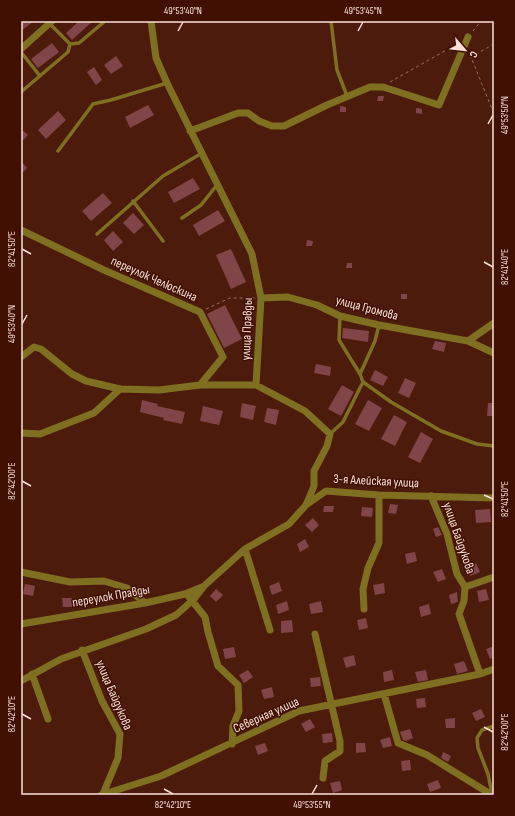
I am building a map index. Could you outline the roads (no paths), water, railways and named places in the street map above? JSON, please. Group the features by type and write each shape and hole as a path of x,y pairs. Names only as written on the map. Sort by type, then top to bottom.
{"street":[{"name":"улица Правды","path":"151,21 156,58 190,131 252,254 261,298 256,385"},
{"path":"21,49 50,22"},
{"path":"190,131 238,112 248,113 259,121 272,126 284,126 347,96 370,88 383,87 439,105 468,37"},
{"name":"переулок Челюскина","path":"21,230 104,270 200,312 223,357 200,385"},
{"name":"улица Громова","path":"261,298 288,297 318,305 340,316 379,325 468,341 494,353"},
{"path":"468,341 494,323"},
{"path":"21,357 34,346 41,349 72,374 86,381 120,389 160,390 200,385 256,385 305,411 330,434"},
{"path":"21,433 40,434 94,414 120,389"},
{"name":"3-я Алейская улица","path":"306,505 314,486 314,471 327,446 330,434"},
{"name":"3-я Алейская улица","path":"306,505 326,491 379,495 494,498"},
{"path":"364,609 363,589 368,568 379,543 379,495"},
{"name":"улица Байдукова","path":"431,496 447,534 457,574 465,587 464,601 459,614 480,674"},
{"name":"улица Байдукова","path":"21,681 61,658 152,626 176,615 193,600 204,586 245,549 288,524 306,505"},
{"path":"245,549 270,630"},
{"path":"21,572 70,582 104,581 127,588 145,603"},
{"name":"улица Байдукова","path":"465,587 494,577"},
{"name":"переулок Правды","path":"21,624 145,603 185,594 204,586"},
{"path":"185,594 193,600 205,617 218,666 238,685 239,711 233,726 232,744"},
{"path":"315,634 333,705 340,741 340,751 325,761 322,778"},
{"name":"улица Байдукова","path":"82,650 102,701 120,734 118,758 102,795"},
{"name":"Северная улица","path":"102,795 161,776 232,744 299,711 480,674 494,669"},
{"path":"32,674 48,719"},
{"path":"384,694 398,744 427,755 492,795"}],"lane":[{"path":"70,44 79,43 105,21"},
{"path":"331,21 338,70 347,96"},
{"path":"50,22 70,44"},
{"path":"21,92 68,52 70,44"},
{"path":"21,52 40,76"},
{"path":"58,151 93,104 167,83"},
{"path":"97,234 163,176 202,154"},
{"path":"182,218 201,205 217,185"},
{"path":"133,201 164,241"},
{"path":"340,316 339,340 360,374 363,382 391,402 442,431 477,444 494,446"},
{"path":"360,374 375,341 379,325"},
{"path":"330,434 343,422 363,382"},
{"path":"492,795 488,774 478,748 477,738 482,730 494,726"}]}
